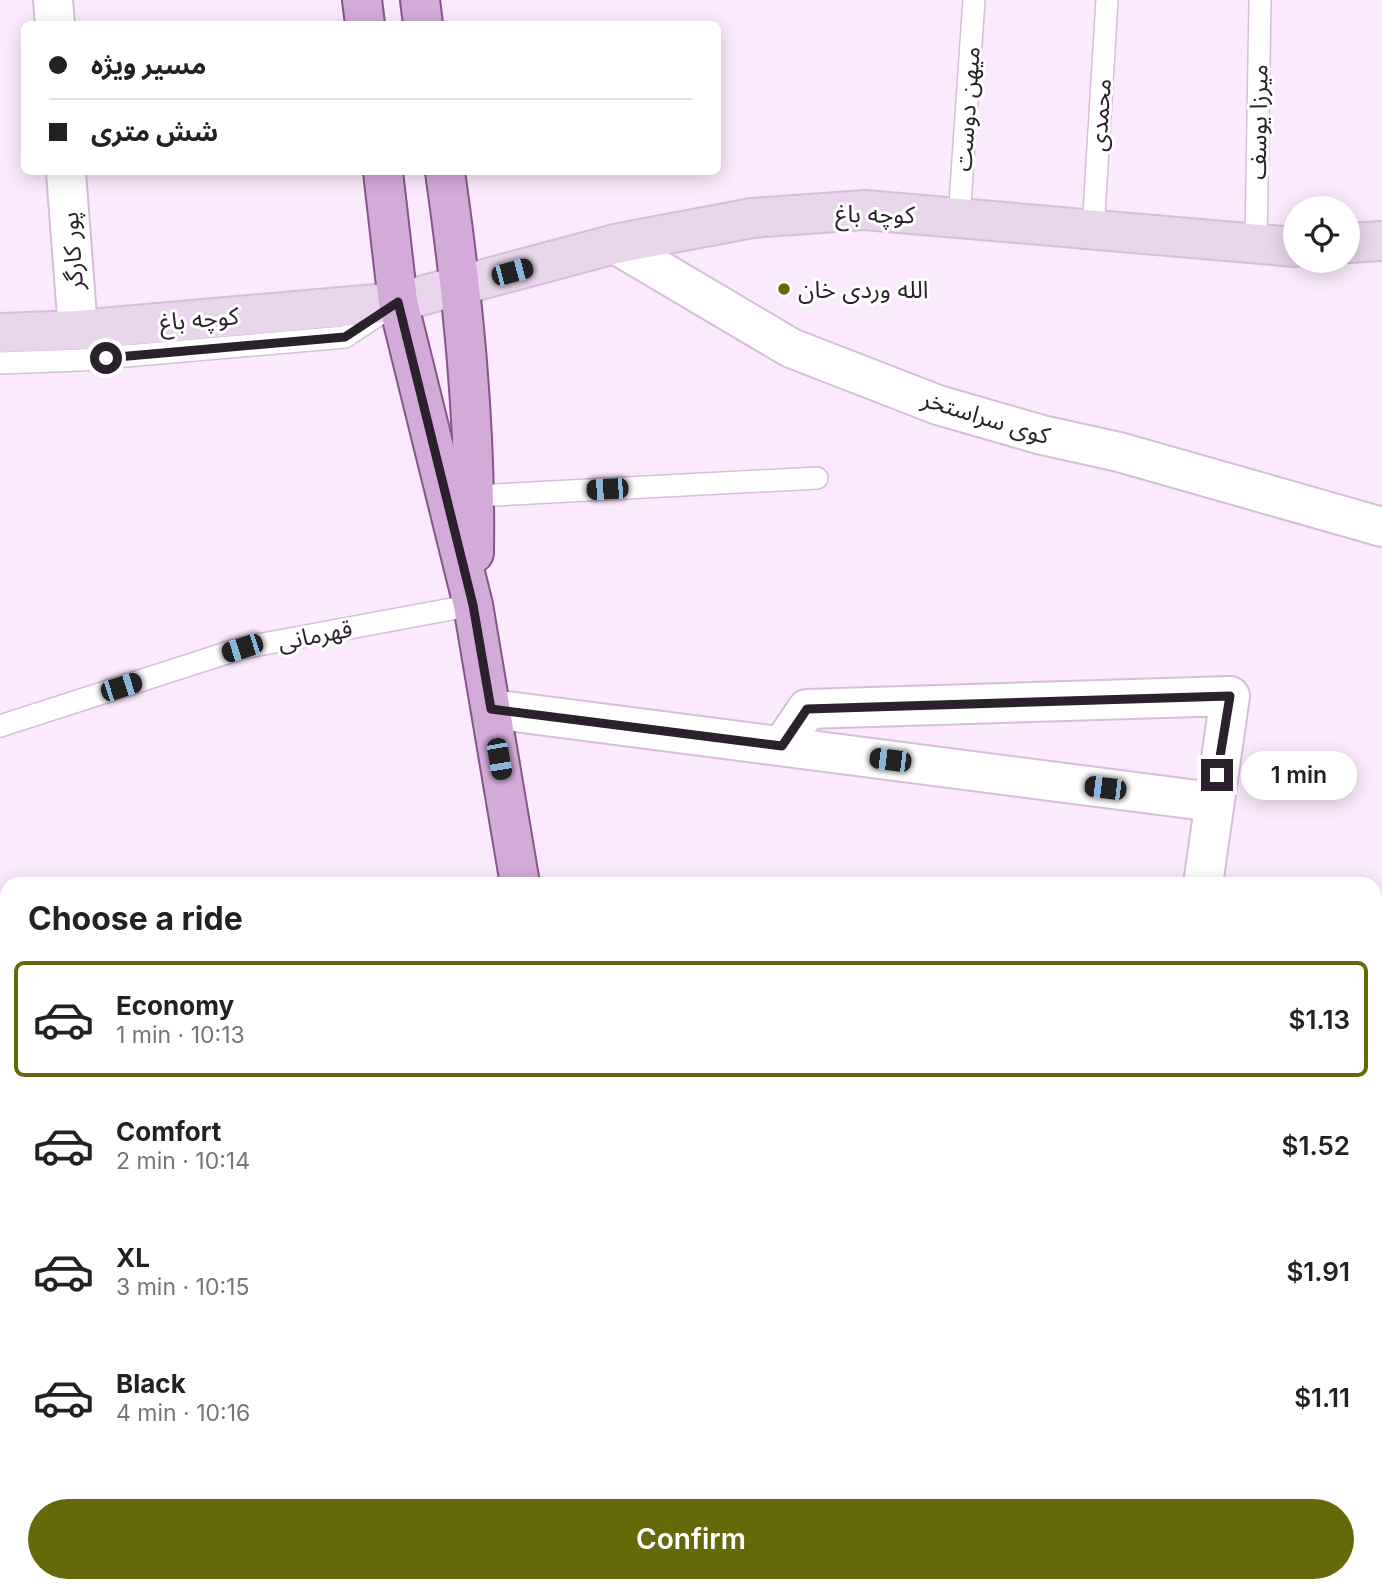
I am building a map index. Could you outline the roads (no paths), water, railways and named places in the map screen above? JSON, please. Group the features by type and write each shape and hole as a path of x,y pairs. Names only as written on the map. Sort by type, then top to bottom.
{"main road":[{"path":"362,0 365,21"},
{"path":"420,0 423,21"},
{"path":"383,175 398,302 473,605 519,877"},
{"path":"444,175 461,287 475,496 473,605"},
{"name":"کوچه باغ","path":"0,333 78,330 398,302 615,244 752,218 865,210 1283,246"},
{"path":"1360,242 1382,241"}],"street":[{"path":"53,0 55,21"},
{"name":"پور کارگر","path":"66,175 78,330"},
{"name":"کوی سراستخر","path":"615,244 791,348 938,405 1042,435 1119,452 1382,527"},
{"path":"782,746 807,709 1230,696 1204,877"},
{"path":"491,709 1213,802"}],"lane":[{"name":"میهن دوست","path":"959,218 974,0"},
{"name":"محمدی","path":"1093,230 1107,0"},
{"name":"میرزا یوسف","path":"1256,244 1260,0"},
{"path":"0,363 80,360 345,337 398,302"},
{"path":"475,496 817,478"},
{"name":"قهرمانی","path":"0,726 242,648 473,605"}],"place":[{"name":"الله وردی خان","path":"784,289"}]}
